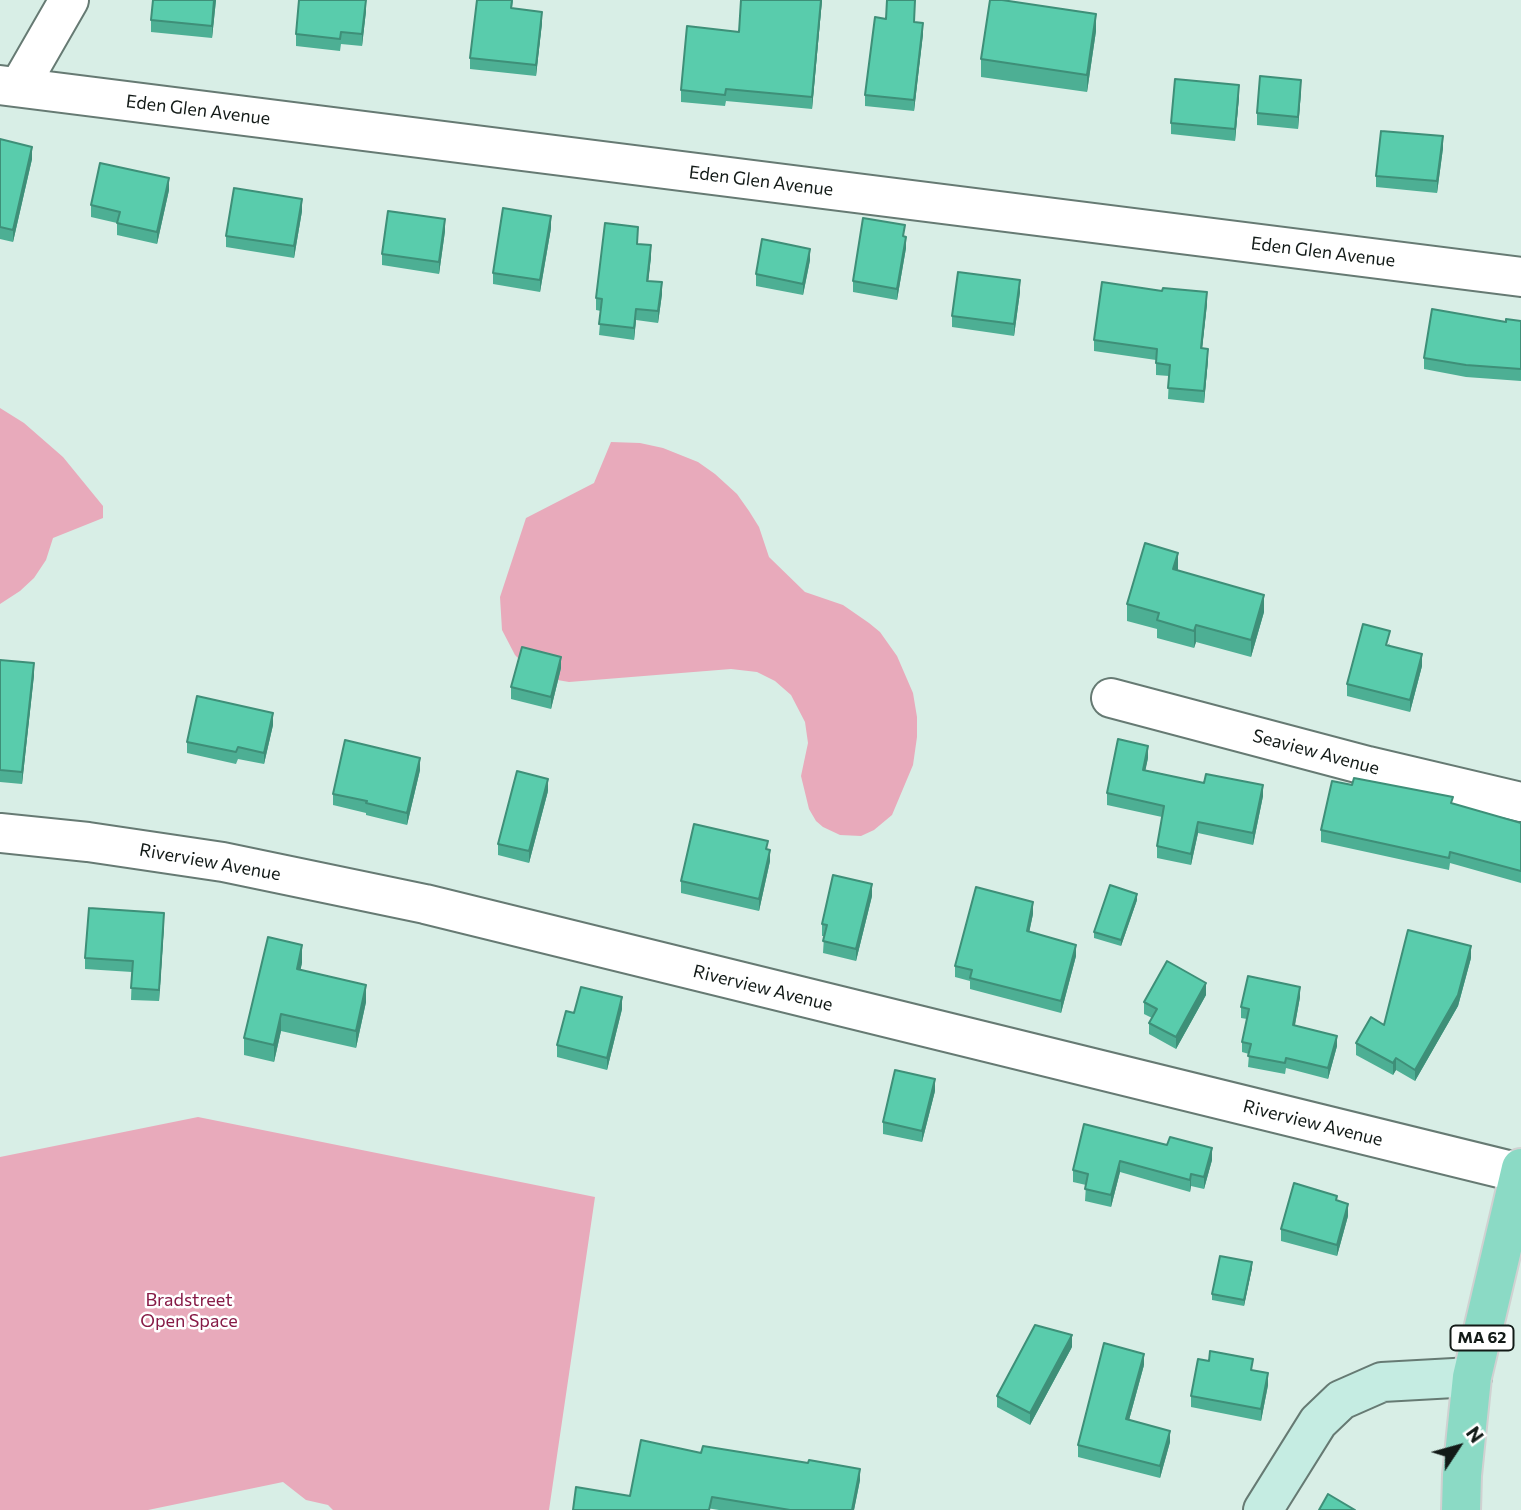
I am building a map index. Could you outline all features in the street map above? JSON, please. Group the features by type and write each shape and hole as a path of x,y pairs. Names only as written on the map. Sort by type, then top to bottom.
{"main road":[{"name":"MA 62","path":"1461,1510 1472,1377 1520,1171"},
{"path":"1263,1510 1318,1422 1341,1400 1382,1382 1472,1377"}],"street":[{"path":"9,86 69,0"},
{"name":"Eden Glen Avenue","path":"9,86 1521,277"},
{"name":"Seaview Avenue","path":"1111,698 1368,766 1521,802"},
{"name":"Riverview Avenue","path":"0,833 88,842 223,862 425,904 1520,1171"}],"green space":[{"path":"0,408 24,423 63,457 103,506 103,518 53,538 46,560 34,578 0,604"},
{"path":"611,442 640,443 663,448 698,462 715,474 737,494 749,511 759,527 769,557 805,592 843,605 869,623 880,632 897,656 913,693 917,737 913,765 892,815 874,830 861,836 840,835 816,821 809,809 801,776 808,743 805,722 791,695 775,681 757,672 731,669 569,682 546,678 515,655 502,630 500,597 526,518 594,483"},
{"name":"Bradstreet Open Space","path":"198,1117 595,1197 549,1510 333,1510 328,1505 306,1500 283,1482 148,1510 0,1510 0,1157"}],"building":[{"path":"153,0 214,0 212,26 151,20"},
{"path":"299,0 366,0 362,34 341,32 340,39 296,34"},
{"path":"477,0 512,0 511,8 542,12 536,65 470,58"},
{"path":"741,0 821,0 812,97 726,89 725,95 681,90 687,26 739,32"},
{"path":"887,0 915,0 914,22 923,23 914,100 865,95 875,17 886,19"},
{"path":"990,0 1096,14 1087,75 981,59"},
{"path":"1260,76 1301,80 1298,117 1257,113"},
{"path":"1175,79 1239,85 1235,129 1171,123"},
{"path":"1381,131 1443,136 1437,181 1376,176"},
{"path":"0,139 32,147 13,230 0,227"},
{"path":"100,163 169,178 157,232 117,223 120,212 91,205"},
{"path":"234,188 302,199 294,246 226,236"},
{"path":"503,208 551,216 540,280 493,273"},
{"path":"388,211 445,219 439,262 382,254"},
{"path":"863,218 905,225 903,236 906,237 897,289 853,281"},
{"path":"605,223 638,227 637,244 651,245 647,281 662,282 658,311 636,309 634,328 599,324 602,299 596,298"},
{"path":"762,239 810,249 803,284 756,274"},
{"path":"958,272 1020,280 1014,324 952,316"},
{"path":"1102,282 1162,291 1163,288 1207,292 1201,348 1208,349 1204,391 1168,388 1170,365 1156,363 1157,349 1094,340"},
{"path":"1432,309 1506,322 1506,319 1521,321 1521,369 1466,365 1424,358"},
{"path":"1145,543 1178,553 1173,569 1264,595 1251,640 1196,625 1194,631 1157,620 1159,613 1127,604"},
{"path":"1363,624 1390,631 1386,645 1422,654 1410,700 1347,684"},
{"path":"522,647 561,657 551,697 511,687"},
{"path":"0,660 34,663 22,772 0,770"},
{"path":"197,696 273,713 264,753 238,747 236,752 187,742"},
{"path":"1118,739 1148,746 1143,770 1204,783 1206,774 1263,785 1253,833 1198,822 1191,854 1157,846 1164,806 1107,793"},
{"path":"345,740 420,758 407,813 333,794"},
{"path":"517,771 548,779 529,851 498,844"},
{"path":"1354,778 1453,797 1451,803 1521,823 1521,871 1450,852 1449,858 1321,830 1332,781 1352,785"},
{"path":"694,824 768,841 766,849 770,850 759,899 681,881"},
{"path":"833,875 872,884 856,949 823,941 827,925 822,924"},
{"path":"1110,885 1137,894 1121,940 1094,932"},
{"path":"976,887 1033,902 1027,931 1076,945 1061,1001 970,978 972,970 955,966"},
{"path":"89,908 164,913 159,990 131,988 133,961 85,958"},
{"path":"1408,930 1471,946 1458,995 1415,1070 1396,1058 1393,1063 1356,1043 1371,1017 1384,1025"},
{"path":"268,937 302,945 297,969 366,985 356,1031 281,1014 274,1045 244,1038"},
{"path":"1167,961 1206,983 1176,1037 1149,1023 1157,1009 1144,1002"},
{"path":"1248,976 1300,987 1293,1025 1337,1036 1328,1068 1286,1058 1285,1063 1248,1056 1251,1044 1242,1042 1249,1009 1241,1007"},
{"path":"581,987 622,997 607,1058 557,1045 566,1011 574,1013"},
{"path":"895,1070 935,1079 922,1131 883,1122"},
{"path":"1084,1124 1167,1145 1170,1137 1212,1148 1204,1177 1191,1174 1190,1180 1120,1161 1111,1195 1085,1189 1088,1174 1073,1170"},
{"path":"1294,1183 1337,1196 1336,1200 1348,1204 1337,1245 1281,1229"},
{"path":"1220,1256 1252,1262 1244,1300 1212,1294"},
{"path":"1035,1325 1072,1335 1030,1413 997,1396"},
{"path":"1104,1343 1144,1354 1126,1419 1170,1431 1160,1466 1078,1445"},
{"path":"1210,1351 1253,1359 1251,1370 1268,1373 1261,1409 1191,1396 1198,1359 1209,1361"},
{"path":"641,1440 701,1453 703,1446 860,1469 852,1510 790,1510 712,1497 709,1510 573,1510 576,1487 630,1496"},
{"path":"1328,1494 1355,1510 1319,1510"}]}
